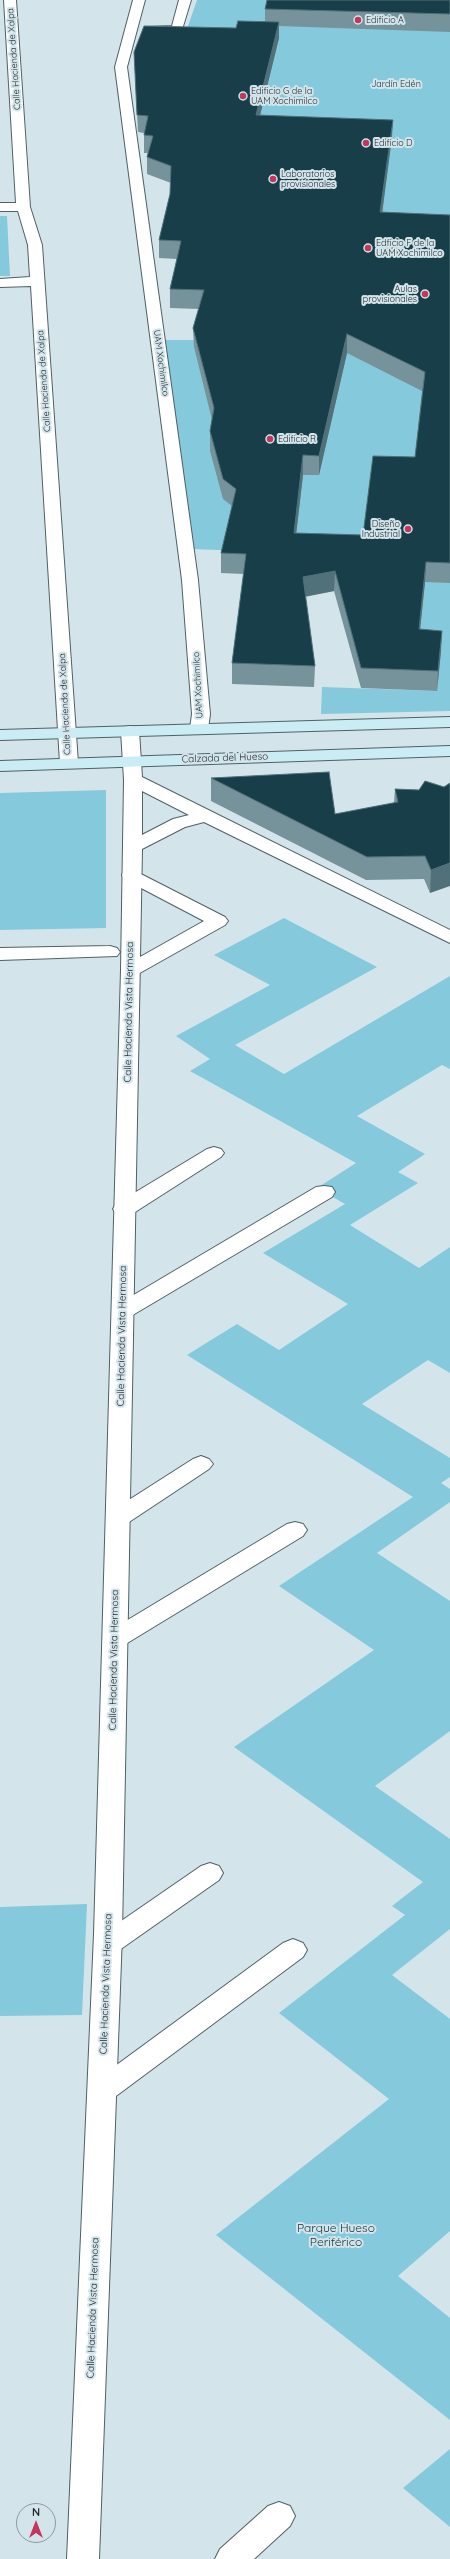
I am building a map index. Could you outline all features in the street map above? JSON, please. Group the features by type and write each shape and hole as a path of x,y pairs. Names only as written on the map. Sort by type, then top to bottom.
{"main road":[{"path":"0,735 450,722"},
{"name":"Calzada del Hueso","path":"0,766 69,763 132,771 450,751"}],"street":[{"name":"Calle Hacienda de Xalpa","path":"10,0 23,207 35,245 69,763"},
{"name":"UAM Xochimilco","path":"139,0 121,67 190,580 201,714 199,729"},
{"path":"131,29 177,30 185,0"},
{"path":"0,208 23,207"},
{"path":"0,283 37,281"},
{"name":"Calle Hacienda Vista Hermosa","path":"83,2559 108,1944 123,1311 124,1209 131,970 132,771 130,732"},
{"path":"132,771 205,816 450,937"},
{"path":"132,847 179,823 205,816"},
{"path":"131,970 218,922 132,874"},
{"path":"0,954 110,952"},
{"path":"124,1209 214,1153"},
{"path":"123,1311 324,1192"},
{"path":"118,1518 201,1464"},
{"path":"115,1639 295,1530"},
{"path":"108,1944 210,1873"},
{"path":"102,2091 292,1950"},
{"path":"231,2559 279,2516"}],"green space":[{"name":"Jardín Edén","path":"197,0 271,0 450,32 450,711 321,714 322,687 437,691 333,554 190,549 160,340 196,340 299,156 180,49"},
{"path":"0,216 7,216 10,276 0,276"},
{"path":"106,790 106,928 0,930 0,793"},
{"name":"Parque Hueso Periférico","path":"284,918 377,967 235,1045 284,1074 450,976 450,1069 442,1065 357,1116 425,1154 398,1172 418,1183 350,1225 419,1268 450,1247 450,1373 428,1360 362,1404 450,1458 450,1477 441,1483 450,1489 450,1502 377,1553 450,1601 450,1731 375,1786 450,1839 450,1929 392,1975 450,2019 450,2231 398,2276 450,2318 450,2420 216,2235 389,2099 279,2013 405,1915 392,1906 423,1882 234,1747 374,1650 279,1586 413,1497 187,1355 237,1324 279,1350 348,1304 263,1253 345,1204 317,1188 356,1163 190,1071 210,1059 176,1036 270,985 214,955"},
{"path":"87,1904 82,2015 0,2016 0,1907"},
{"path":"450,2449 450,2527 403,2488"}],"building":[{"path":"267,0 450,0 450,14 265,9"},
{"path":"238,21 279,22 256,115 393,120 380,212 450,215 450,563 426,562 419,629 442,631 438,671 361,668 335,571 303,577 315,666 232,663 246,554 221,553 236,489 223,479 210,431 214,408 193,328 204,290 170,289 181,241 159,240 170,194 171,166 147,157 153,136 144,135 148,116 137,115 134,52 144,26 236,28","holes":["347,334 425,372 415,457 373,456 363,535 294,533 303,455 319,456"]},
{"path":"329,772 335,814 398,802 395,789 419,790 425,781 444,787 450,783 450,863 431,870 425,856 367,857 211,778"}],"place":[{"name":"Edificio A","path":"358,20"},
{"name":"Edificio G de la UAM Xochimilco","path":"243,96"},
{"name":"Edificio D","path":"366,143"},
{"name":"Laboratorios provisionales","path":"273,179"},
{"name":"Edficio F de la UAM Xochimilco","path":"368,248"},
{"name":"Aulas provisionales","path":"425,294"},
{"name":"Edificio R","path":"270,439"},
{"name":"Diseño Industrial","path":"408,529"}]}
